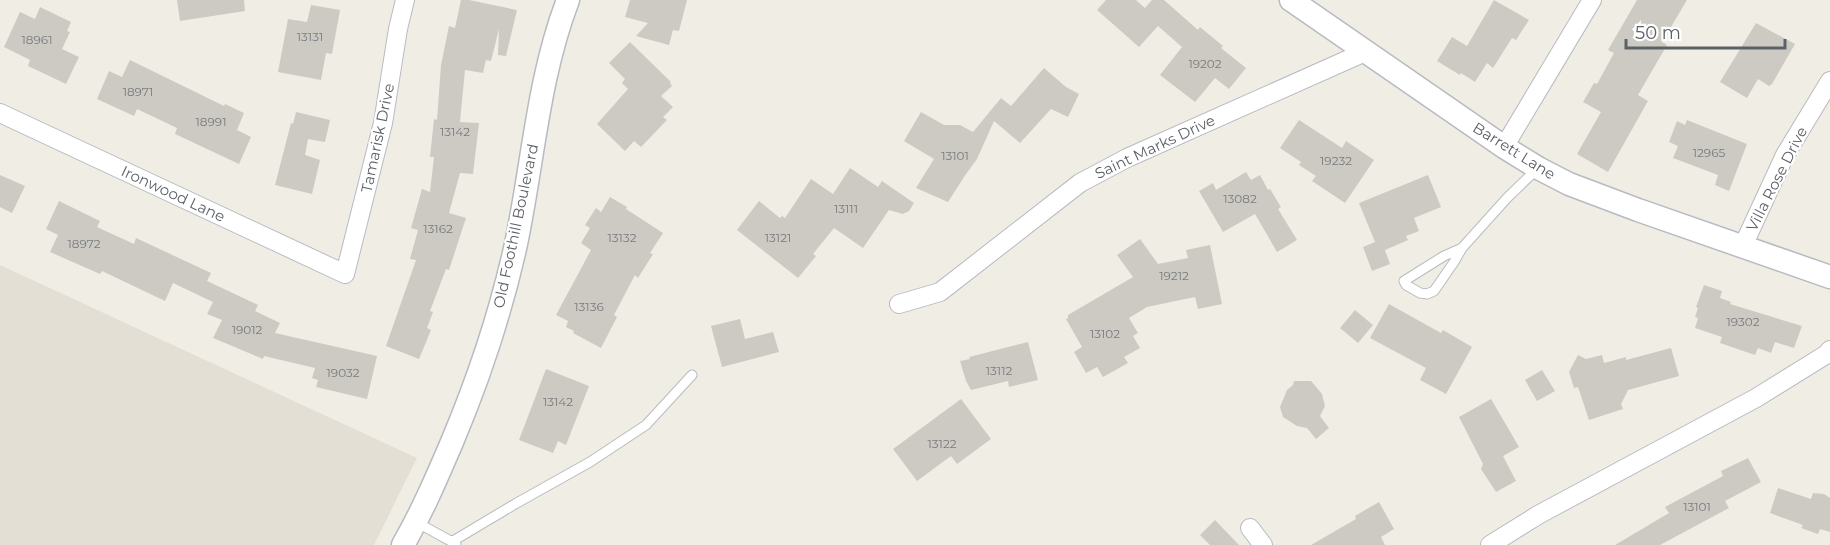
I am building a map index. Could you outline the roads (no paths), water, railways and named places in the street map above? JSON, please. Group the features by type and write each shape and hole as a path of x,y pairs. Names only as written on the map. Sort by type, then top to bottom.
{"street":[{"name":"Tamarisk Drive","path":"345,274 383,123 405,0"},
{"name":"Old Foothill Boulevard","path":"403,545 417,522 468,404 491,339 506,289 516,242 547,69 567,0"},
{"name":"Barrett Lane","path":"1291,0 1504,147 1569,184 1830,277"},
{"path":"1504,147 1592,0"},
{"name":"Saint Marks Drive","path":"899,304 940,292 1080,183 1127,158 1365,52"},
{"name":"Villa Rose Drive","path":"1743,246 1785,155 1830,81"},
{"name":"Ironwood Lane","path":"0,113 345,274"},
{"path":"1490,545 1538,515 1756,398 1830,350"},
{"path":"1250,528 1263,545"}],"lane":[{"path":"1462,248 1444,256 1404,281 1406,285 1420,293 1427,294 1434,291 1462,248 1507,198 1538,168"},
{"path":"417,522 455,543 514,504 590,462 646,425 692,375"}]}
